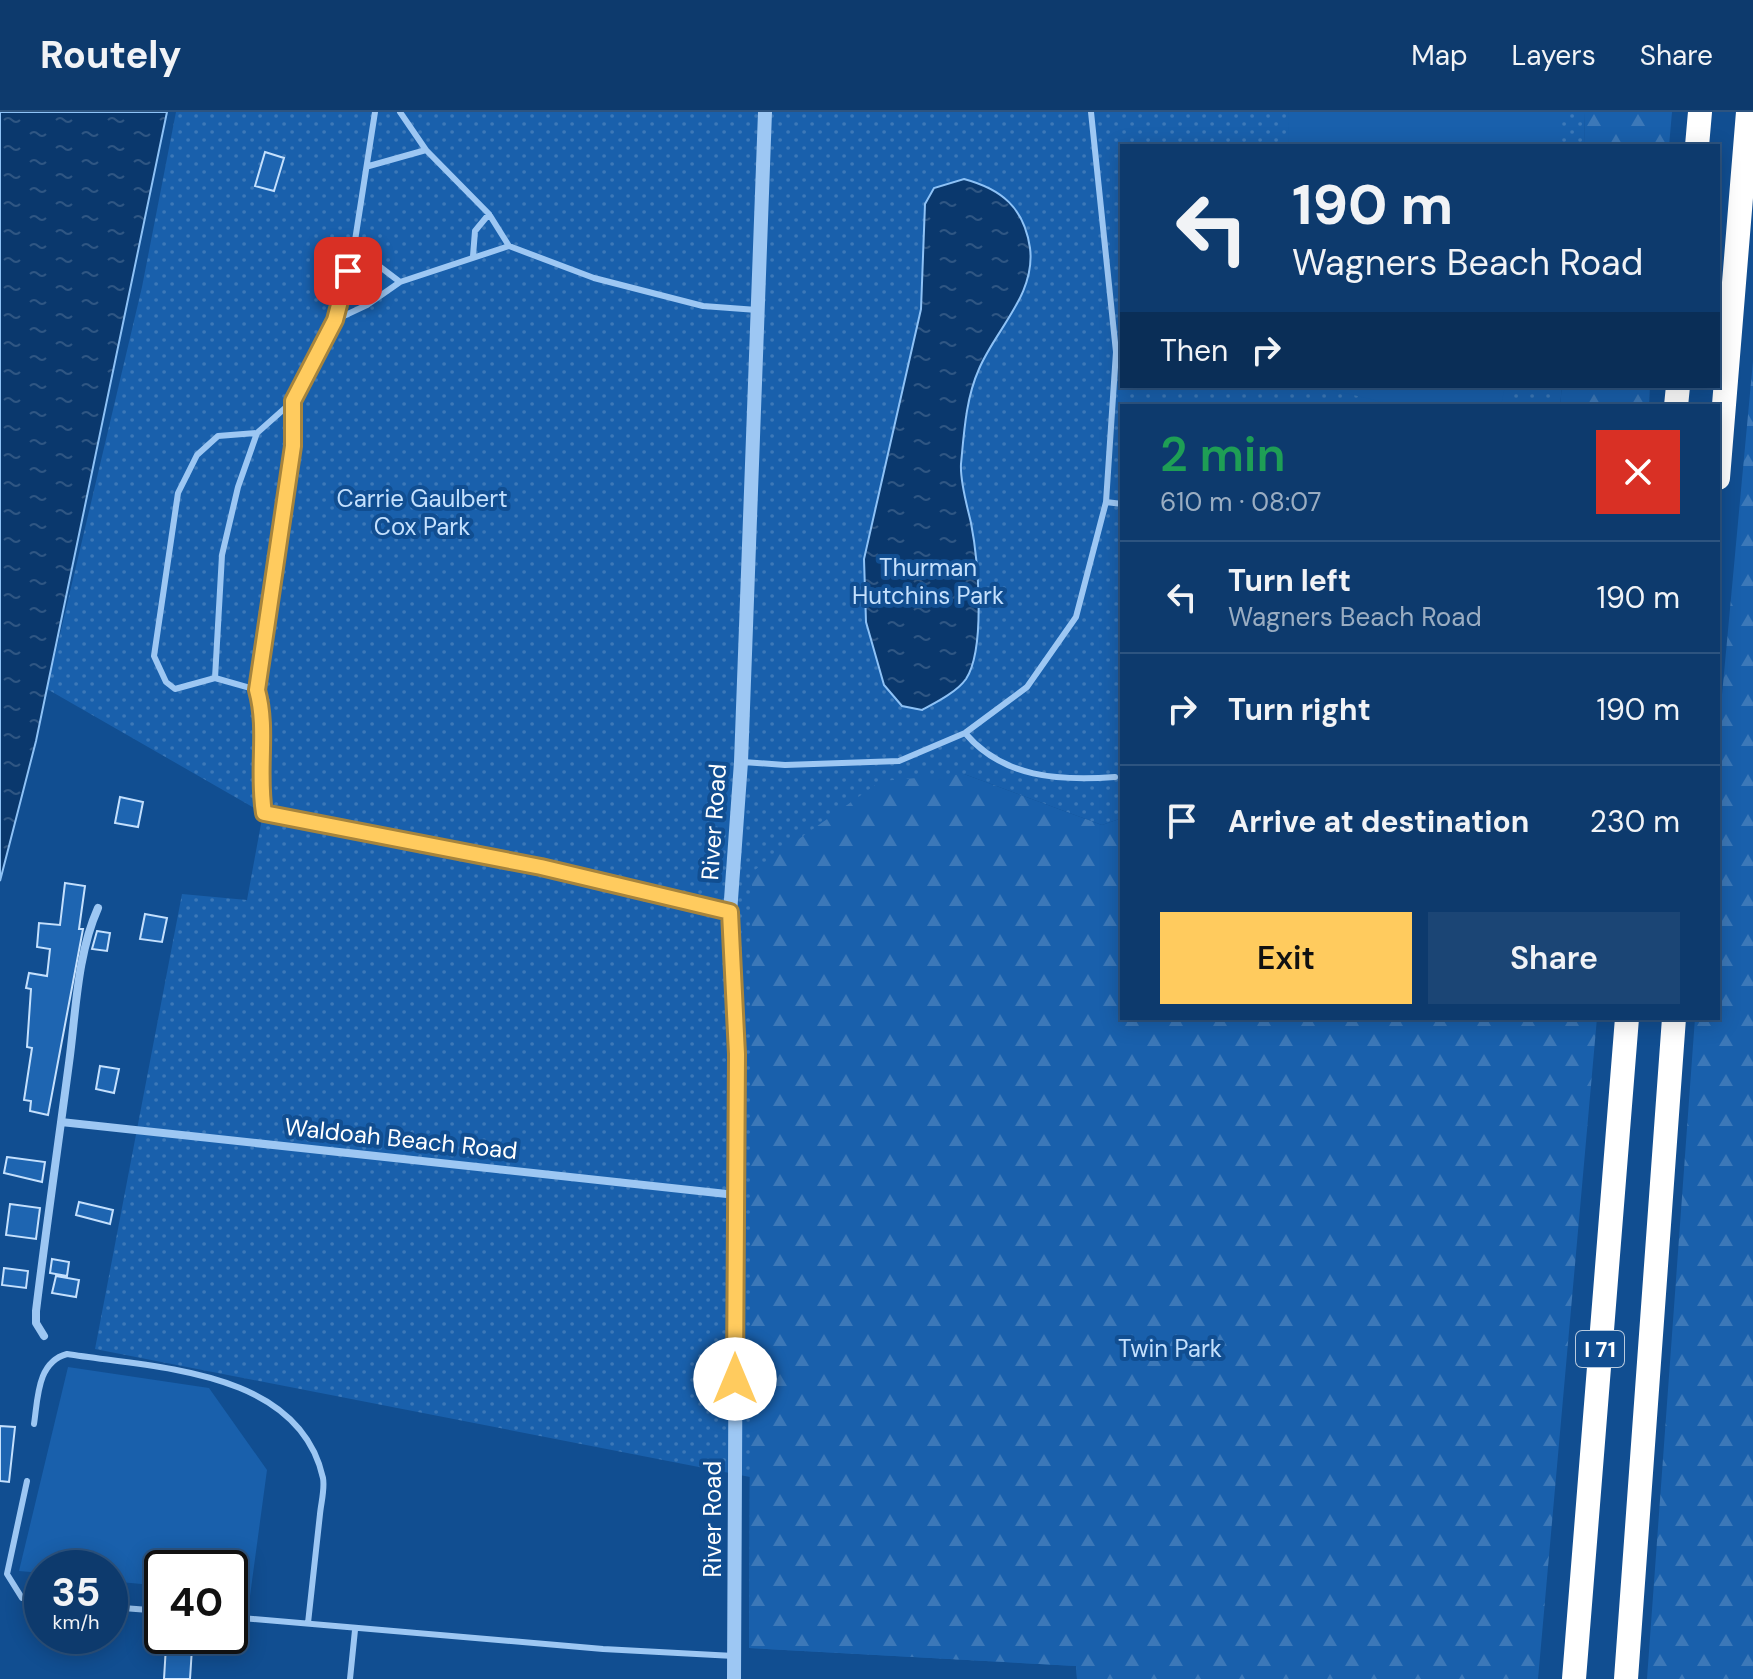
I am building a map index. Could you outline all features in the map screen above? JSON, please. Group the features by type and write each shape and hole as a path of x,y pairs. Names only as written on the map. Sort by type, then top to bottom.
{"highway":[{"path":"1697,144 1700,112"},
{"path":"1720,454 1748,112"},
{"name":"I 71","path":"1574,1679 1627,1020"},
{"name":"I 71","path":"1626,1679 1674,1020"}],"street":[{"name":"River Road","path":"734,1679 737,1054 730,912 741,762 765,112"},
{"path":"264,813 541,867 730,912"},
{"path":"44,1336 36,1323 36,1311 89,925 98,908"},
{"name":"Waldoah Beach Road","path":"61,1122 736,1195"}],"lane":[{"path":"215,678 222,555 238,487 257,433 293,401 335,320 354,247 375,112"},
{"path":"400,112 426,150 489,214 509,246"},
{"path":"741,762 785,765 899,761 965,733 1027,687 1076,617 1106,502 1116,352 1091,112"},
{"path":"369,166 426,150"},
{"path":"473,256 475,231 489,214"},
{"path":"335,320 367,305 400,282 509,246 607,282 703,306 757,310"},
{"path":"354,247 400,282"},
{"path":"264,813 258,778 264,713 257,690 293,446 293,401"},
{"path":"257,433 218,436 197,455 178,493 154,656 166,682 175,689 215,678 257,690"},
{"path":"1106,502 1120,504"},
{"path":"965,733 977,748 999,763 1044,777 1115,777"},
{"path":"34,1424 43,1374 53,1360 67,1354 218,1379 266,1400 290,1419 305,1438 324,1480 308,1623"},
{"path":"24,1598 7,1574 27,1481"},
{"path":"248,1618 355,1630 734,1656"},
{"path":"350,1679 355,1630"}],"green space":[{"path":"176,112 1585,112 1584,144 1120,144 1120,388 1562,388 1560,404 1120,404 1120,819 1102,825 964,774 1122,1020 1077,1679 1076,1666 749,1648 750,1477 95,1349 182,894 247,900 263,813 47,689 142,287"},
{"path":"1289,112 1560,112 1560,144 1288,144"},
{"path":"1585,112 1672,112 1669,144 1584,144"},
{"path":"1753,361 1753,1679 1647,1679 1695,1020 1720,1020 1720,716"},
{"path":"1324,388 1505,388 1501,404 1392,404"},
{"path":"1562,388 1650,388 1649,404 1560,404"},
{"name":"Twin Park","path":"964,774 1102,825 1120,819 1120,1020 1597,1020 1538,1679 1077,1679 1076,1666 749,1648 752,872 881,781"},
{"path":"68,1367 209,1388 267,1470 250,1596 248,1550 144,1550 144,1584 128,1583 128,1550 24,1550"},
{"path":"24,1550 24,1571 19,1571"}],"water":[{"path":"0,112 167,112 36,741 0,881"},
{"path":"964,179 1000,194 1016,211 1027,234 1030,265 1021,296 979,369 966,415 961,471 974,539 979,603 972,665 966,679 957,688 922,710 902,706 884,685 866,622 864,559 921,309 925,204 934,188"}],"building":[{"path":"265,152 284,158 274,191 255,186"},
{"path":"120,797 143,802 138,827 115,823"},
{"path":"65,883 85,886 79,929 83,929 48,1115 30,1111 31,1101 24,1100 32,1048 27,1047 31,989 26,988 29,973 47,976 50,949 37,947 39,923 60,925"},
{"path":"145,914 167,918 162,942 140,939"},
{"path":"97,931 110,933 107,951 92,949"},
{"path":"100,1066 119,1069 114,1093 96,1089"},
{"path":"7,1157 45,1162 42,1182 4,1173"},
{"path":"79,1202 113,1210 110,1224 76,1215"},
{"path":"10,1204 40,1208 36,1239 6,1235"},
{"path":"52,1259 69,1262 67,1276 50,1273"},
{"path":"4,1268 28,1271 26,1288 2,1285"},
{"path":"56,1276 79,1280 76,1297 52,1293"},
{"path":"0,1426 15,1427 9,1482 0,1481"},
{"path":"166,1654 192,1654 190,1679 164,1679"}],"route":[{"path":"348,271 335,320 293,401 293,446 257,690 264,713 258,778 264,813 541,867 730,912 737,1054 735,1379"}],"park label":[{"name":"Carrie Gaulbert Cox Park","path":"422,513"},
{"name":"Thurman Hutchins Park","path":"928,582"}]}
